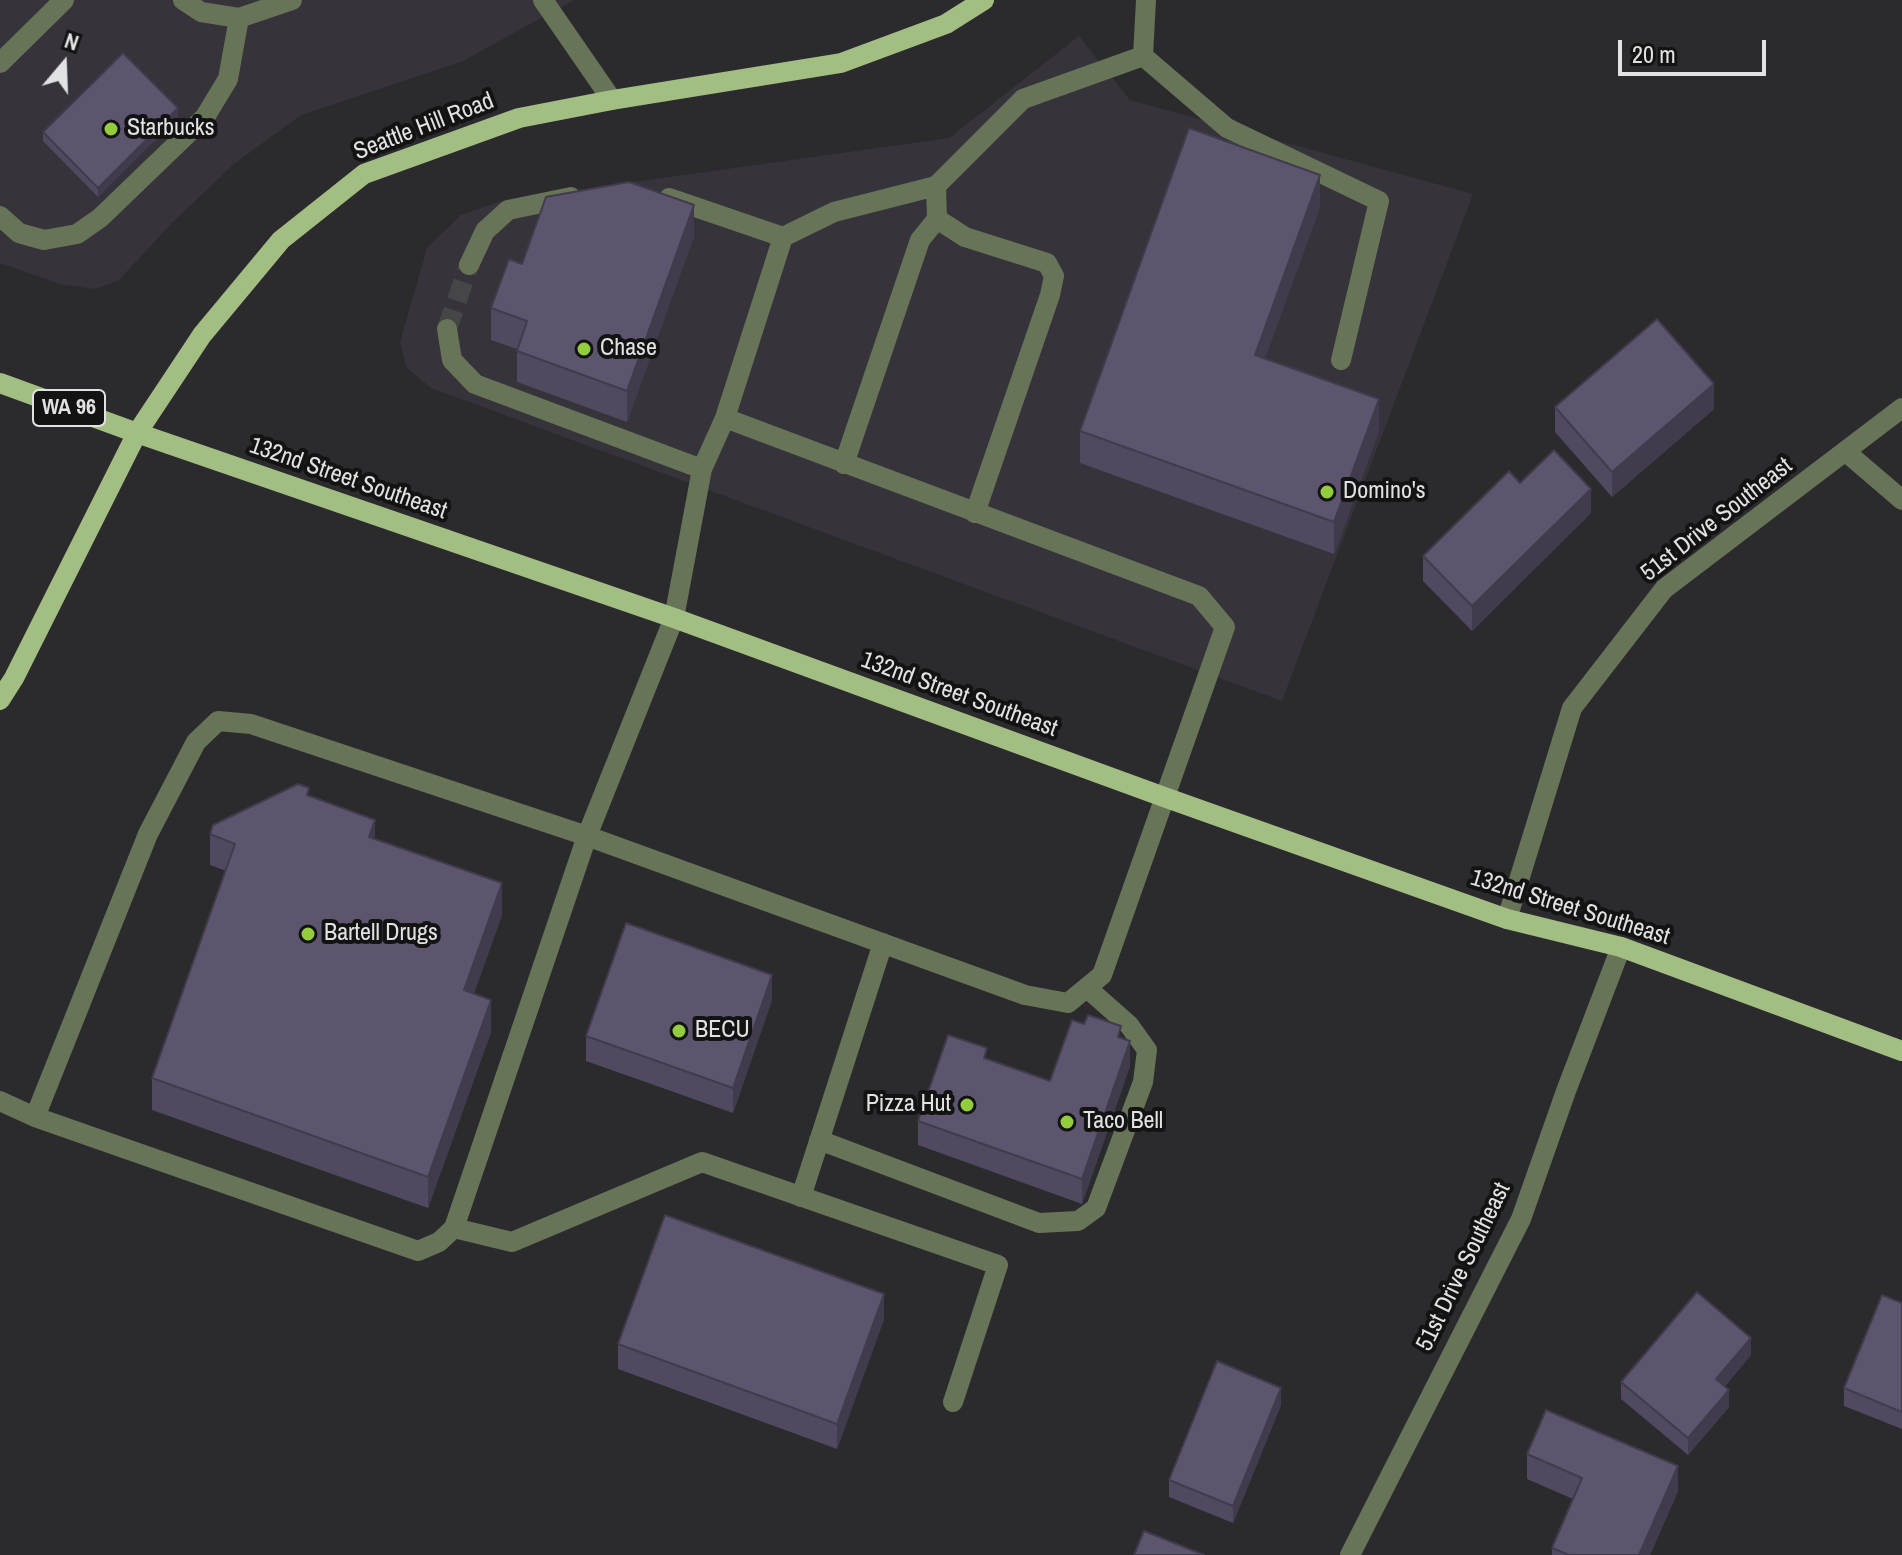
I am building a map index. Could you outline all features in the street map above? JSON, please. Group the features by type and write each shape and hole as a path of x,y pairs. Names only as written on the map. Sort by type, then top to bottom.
{"main road":[{"name":"Seattle Hill Road","path":"0,700 14,678 137,433 202,335 281,240 364,174 519,118 841,63 946,24 984,0"},
{"name":"132nd Street Southeast","path":"0,383 674,618 1507,919 1621,947 1902,1051"}],"street":[{"path":"0,63 64,0"},
{"path":"183,0 201,12 239,18 292,0"},
{"path":"543,0 612,100"},
{"path":"1143,56 1146,0"},
{"path":"0,216 19,233 44,240 77,234 100,218 205,117 228,79 239,18"},
{"path":"647,192 783,237 834,212 936,186 1023,99 1143,56"},
{"path":"1143,56 1227,128 1379,201 1341,360"},
{"path":"844,464 920,240 937,219 936,186"},
{"path":"469,265 485,231 508,210 594,192"},
{"path":"937,219 965,237 1047,263 1054,276 975,513"},
{"path":"0,1101 35,1117 418,1251 439,1242 454,1228 587,836 674,618 702,469 725,418 783,237"},
{"path":"447,329 452,360 475,384 702,469"},
{"name":"51st Drive Southeast","path":"1507,919 1572,708 1664,589 1902,408"},
{"path":"35,1117 148,834 196,742 218,721 251,724 587,836 1025,995 1068,1003 1102,975 1225,627 1199,596 725,418"},
{"path":"1846,452 1902,500"},
{"path":"801,1197 883,943"},
{"name":"51st Drive Southeast","path":"1350,1555 1521,1219 1621,947"},
{"path":"819,1140 1039,1223 1078,1221 1096,1208 1143,1082 1147,1050 1129,1025 1087,988"},
{"path":"454,1228 512,1242 702,1162 998,1265 953,1402"}],"shaded area":[{"path":"0,0 574,0 463,61 301,115 234,164 174,221 118,281 96,289 63,285 0,263"},
{"path":"1079,36 1130,100 1473,194 1282,701 431,388 406,367 400,342 427,248 461,215 504,200 949,138"}],"building":[{"name":"Starbucks","path":"123,53 178,108 98,188 43,132"},
{"path":"1189,128 1320,175 1255,355 1379,399 1334,522 1080,431"},
{"path":"629,182 694,205 627,391 517,351 527,321 491,308 509,259 522,264 546,197"},
{"path":"1657,319 1714,384 1612,472 1555,407"},
{"path":"1554,450 1591,489 1472,606 1423,556 1509,471 1520,483"},
{"path":"298,784 309,788 307,795 375,820 369,837 502,883 464,990 491,1000 428,1177 152,1078 235,844 210,834 213,825"},
{"name":"BECU","path":"626,923 772,975 733,1088 586,1036"},
{"path":"1088,1015 1121,1026 1118,1037 1130,1041 1082,1179 918,1121 948,1035 987,1048 984,1058 1050,1081 1072,1020 1084,1024"},
{"path":"665,1215 884,1294 837,1424 618,1344"},
{"path":"1697,1292 1751,1338 1716,1379 1729,1390 1688,1438 1621,1382"},
{"path":"1882,1295 1902,1303 1902,1412 1844,1388"},
{"path":"1217,1361 1281,1388 1233,1506 1169,1480"},
{"path":"1546,1410 1678,1466 1639,1555 1569,1555 1552,1548 1582,1478 1527,1454"},
{"path":"1144,1531 1204,1555 1134,1555"}],"tunnel":[{"path":"447,329 469,265"}],"place":[{"name":"Starbucks","path":"111,129"},
{"name":"Chase","path":"584,349"},
{"name":"Domino's","path":"1327,492"},
{"name":"Bartell Drugs","path":"308,934"},
{"name":"BECU","path":"679,1031"},
{"name":"Pizza Hut","path":"967,1105"},
{"name":"Taco Bell","path":"1067,1122"}]}
